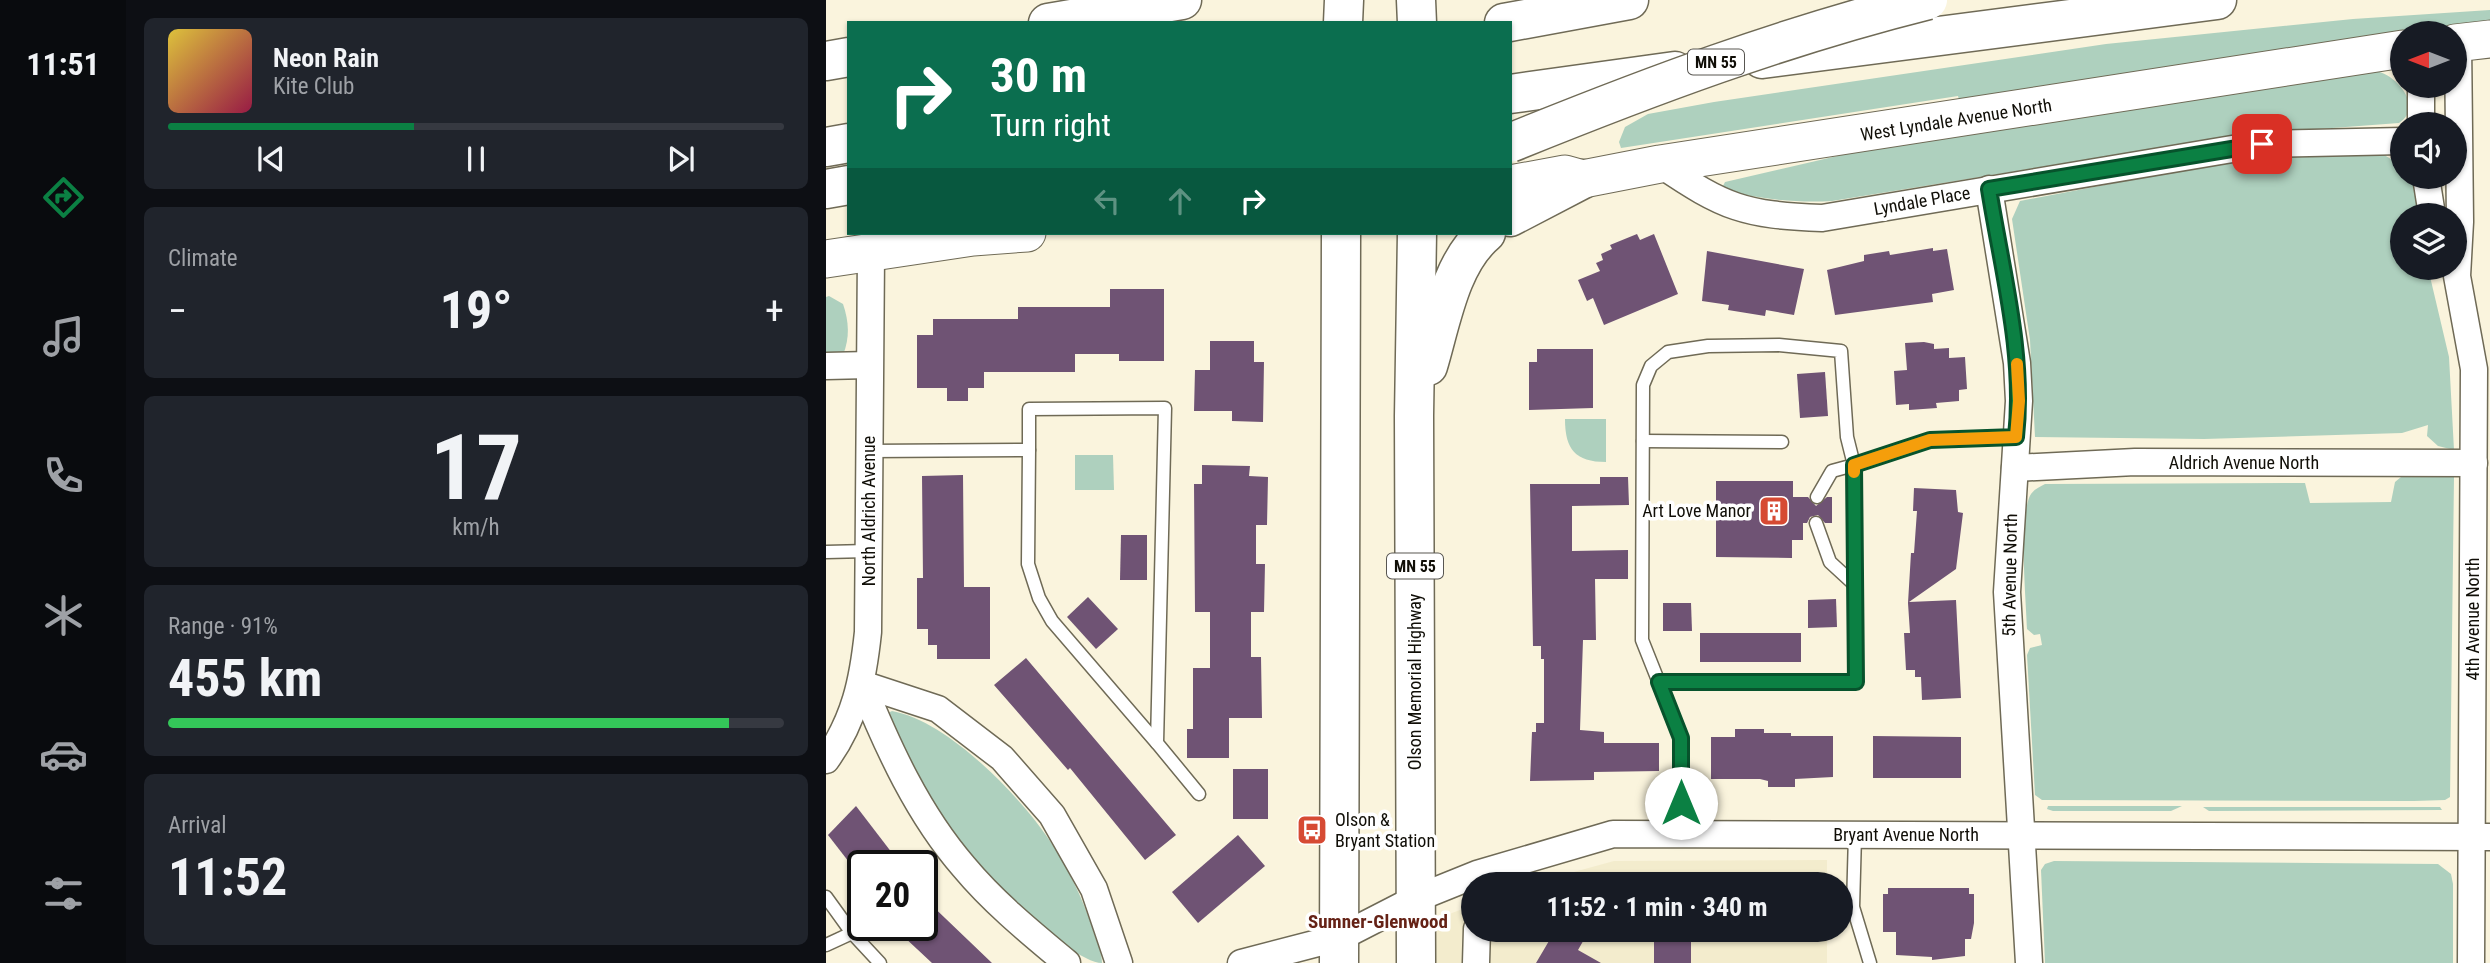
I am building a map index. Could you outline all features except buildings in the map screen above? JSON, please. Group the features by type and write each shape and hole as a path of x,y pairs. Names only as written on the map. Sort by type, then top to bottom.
{"main road":[{"path":"1060,21 1182,0"},
{"path":"1343,21 1344,0"},
{"path":"1416,0 1416,21"},
{"path":"1512,22 1629,0"},
{"name":"MN 55","path":"1512,142 1634,92 1751,50 1817,28 1928,0"},
{"path":"1512,94 2217,0"},
{"name":"West Lyndale Avenue North","path":"1512,184 1565,174 1583,179 1660,164 2390,51"},
{"path":"826,61 847,57"},
{"path":"826,147 847,143"},
{"path":"1512,216 1583,179"},
{"path":"826,189 847,185"},
{"path":"826,259 1000,235"},
{"path":"1340,950 1341,235"},
{"name":"Olson Memorial Highway","path":"1416,963 1414,416 1417,235"},
{"path":"1414,416 1445,309 1465,258 1484,235"}],"street":[{"name":"4th Avenue North","path":"2461,203 2465,98"},
{"name":"Lyndale Place","path":"1660,164 1706,195 1732,208 1783,216 1835,216 2262,144 2390,141"},
{"name":"5th Avenue North","path":"1989,189 2017,363 2019,401 2007,592 2029,963"},
{"name":"North Aldrich Avenue","path":"826,760 844,734 862,684 868,632 871,253"},
{"name":"4th Avenue North","path":"2457,280 2474,369 2474,463 2482,530 2481,837 2471,963"},
{"path":"826,366 869,365"},
{"name":"Aldrich Avenue North","path":"2015,468 2135,462 2474,463"},
{"path":"862,684 890,751 926,815 964,867 1017,920 1067,963"},
{"path":"862,684 938,709 1002,758 1052,815 1094,889 1119,963"},
{"name":"Bryant Avenue North","path":"1498,872 1613,834 2481,837"},
{"name":"Bryant Avenue North","path":"1241,963 1340,950 1415,899 1461,884"},
{"path":"1476,942 1476,963"}],"lane":[{"path":"1659,682 1856,682 1854,465 1847,438 1841,351 1779,345 1708,346 1668,352 1651,366 1643,385 1642,640 1681,738 1681,834"},
{"path":"1157,743 1165,408 1029,409 1028,564 1039,598 1052,621 1199,794"},
{"path":"1816,497 1832,471 1930,440 2016,437"},
{"path":"1643,441 1782,442"},
{"path":"869,451 1029,450"},
{"path":"1816,523 1829,562 1855,585"},
{"path":"826,552 868,551"},
{"path":"1855,835 1853,907 1870,963"},
{"path":"826,897 847,926"},
{"path":"826,945 847,935"},
{"path":"859,941 880,963"}],"shaded area":[{"path":"1827,860 1827,872 1574,872 1614,861"},
{"path":"1461,910 1461,942 1827,942 1827,963 1436,963 1435,936 1439,921 1444,916"}],"green space":[{"path":"2490,10 2490,23 2468,26 2468,21 2390,21 2390,38 1960,103 1958,96 1621,148 1619,142 1625,127 1648,114 1714,102 2106,44 2353,19"},
{"path":"2376,71 2390,78 2390,98 2407,98 2409,109 2408,112 2390,112 2390,124 2238,135 1832,201 1765,198 1726,191 1723,186 1725,182 1846,154"},
{"path":"2379,152 2390,158 2390,189 2414,189 2416,203 2390,203 2390,280 2431,280 2449,357 2454,450 2438,446 2427,436 2428,425 2402,433 2204,439 2035,437 2030,340 2012,219 2020,201 2189,169 2265,158"},
{"path":"826,297 843,304 848,336 843,355 826,359"},
{"path":"1565,419 1606,419 1606,462 1587,460 1574,452 1567,438"},
{"path":"1075,455 1113,455 1114,490 1075,490"},
{"path":"2401,477 2454,477 2450,797 2445,800 2414,801 2042,800 2035,795 2027,655 2030,648 2042,645 2040,634 2034,635 2027,629 2024,543 2026,510 2034,491 2045,484 2305,483 2310,503 2391,502 2395,482"},
{"path":"892,711 936,729 958,744 1001,782 1037,823 1069,872 1088,916 1102,963 1088,959 1047,932 1002,892 966,854 918,779 888,713"},
{"path":"2048,806 2182,806 2171,811 2053,811 2047,809"},
{"path":"2203,807 2440,807 2442,810 2209,811"},
{"path":"2054,861 2438,864 2451,874 2453,884 2453,963 2045,963 2041,870 2045,864"}],"slow traffic":[{"path":"1854,472 1854,465 1930,440 2016,437 2019,401 2017,364"}],"place":[{"name":"Art Love Manor","path":"1774,511"},
{"name":"Olson & Bryant Station","path":"1312,830"}],"district":[{"name":"Sumner-Glenwood","path":"1378,921"}],"route":[{"path":"1681,803 1681,738 1659,682 1856,682 1854,465 1930,440 2016,437 2019,401 2017,363 1989,189 2262,144"}]}
